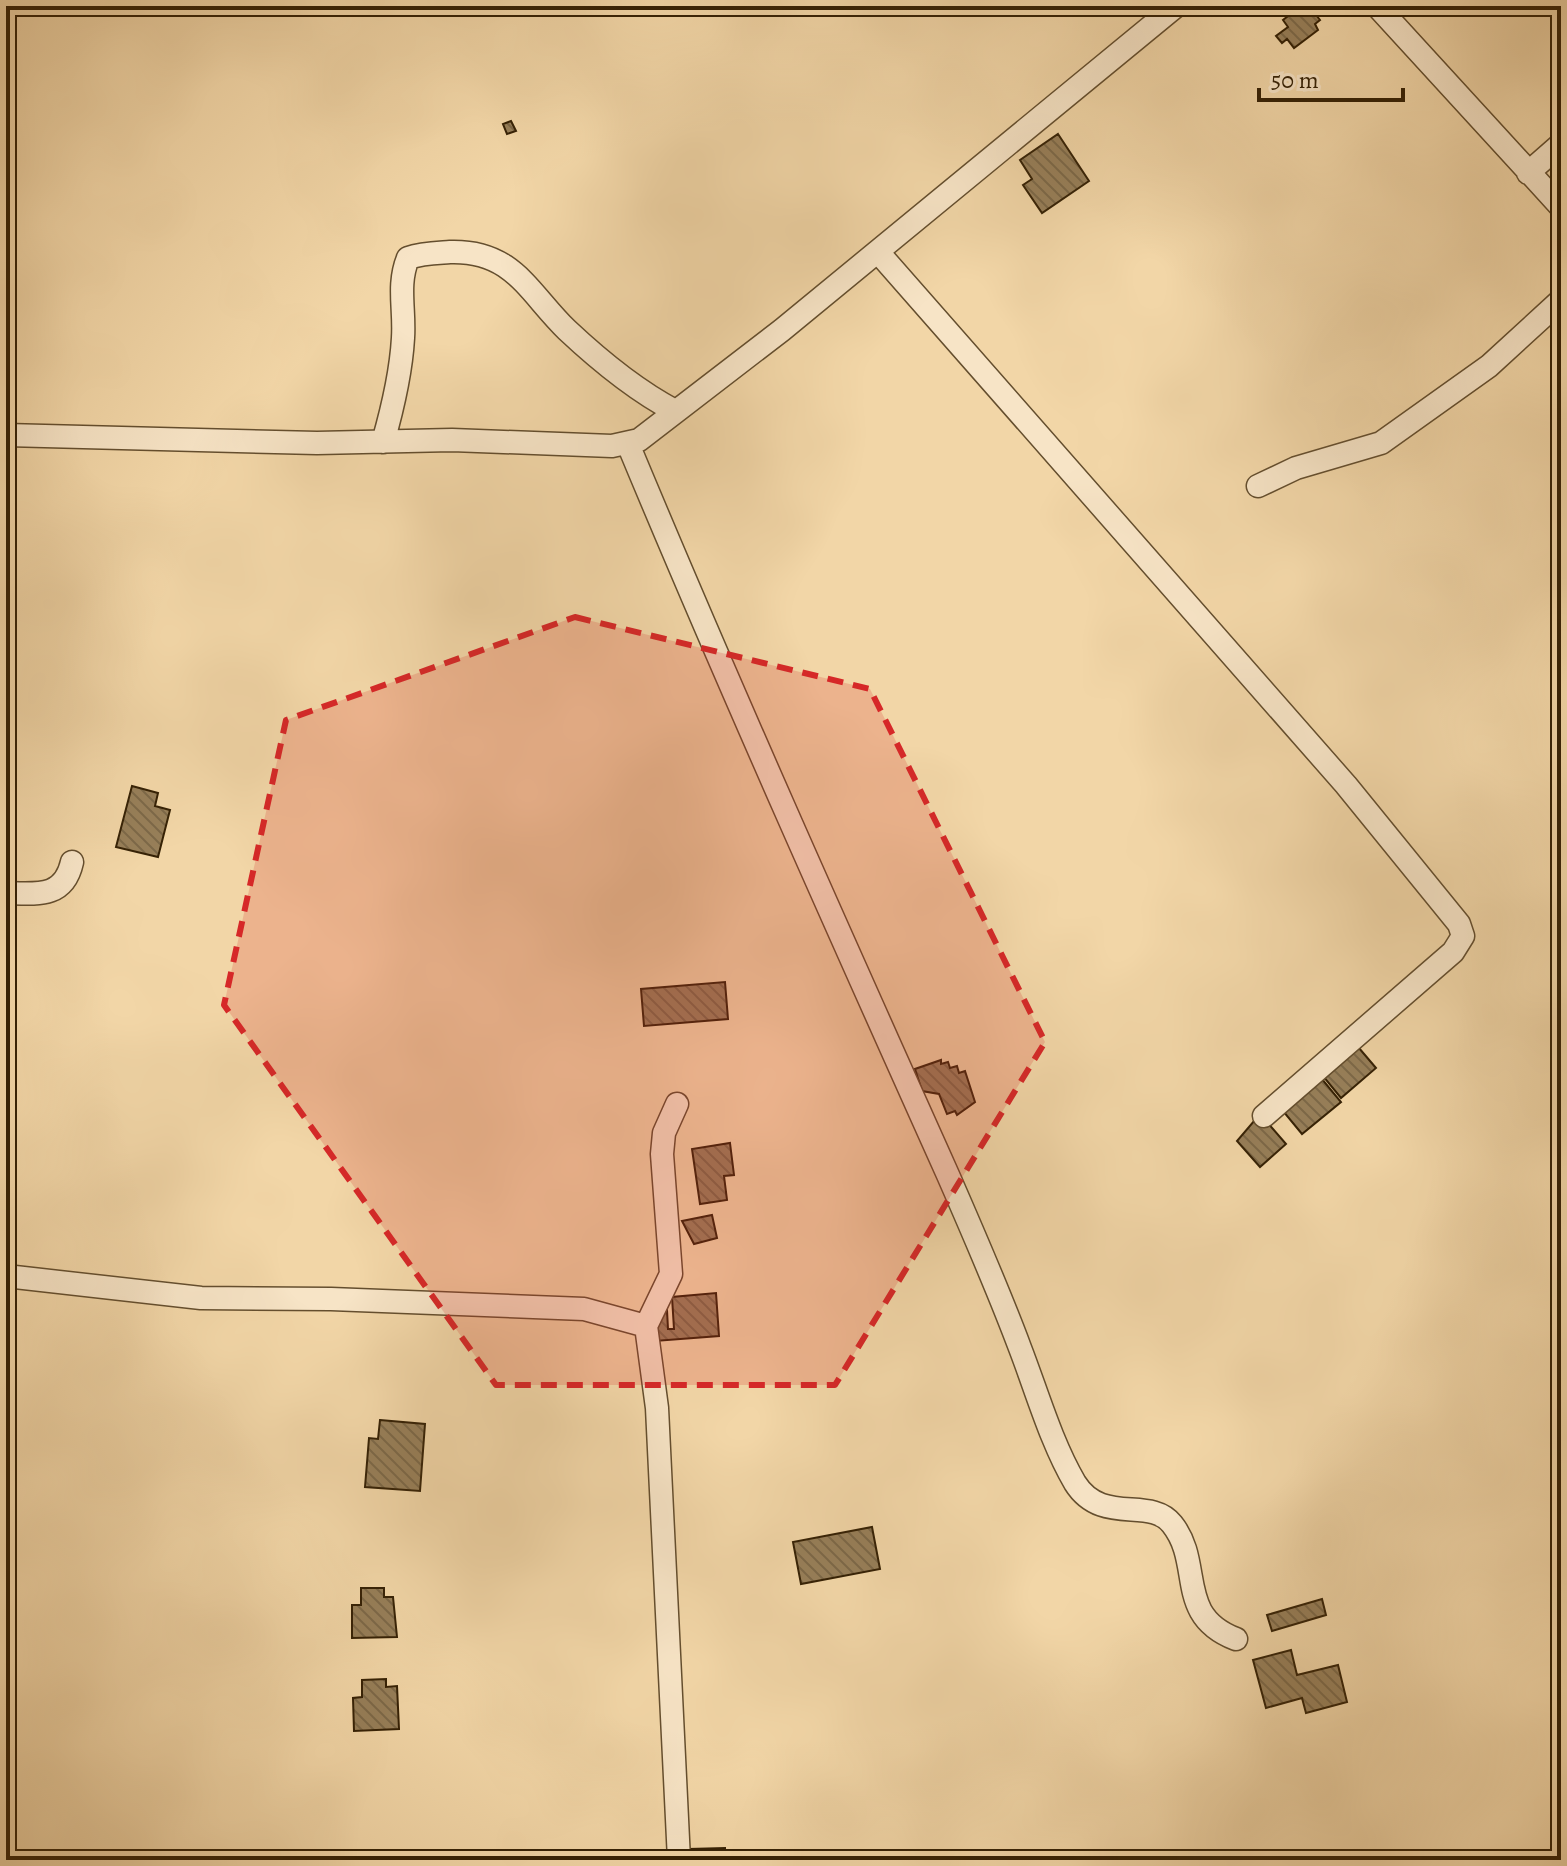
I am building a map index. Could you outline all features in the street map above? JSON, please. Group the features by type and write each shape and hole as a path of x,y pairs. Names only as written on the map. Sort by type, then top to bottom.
{"street":[{"path":"6,435 628,444 639,440 878,252 1176,6"},
{"path":"1377,6 1561,207"},
{"path":"1528,173 1561,144"},
{"path":"383,442 400,374 403,332 400,276 408,258 421,253 470,251 494,258 515,272 565,328 620,377 675,411"},
{"path":"878,252 1346,785 1459,924 1463,936 1453,952 1264,1116"},
{"path":"1258,486 1296,468 1381,443 1489,366 1561,300"},
{"path":"628,444 791,827 1002,1300 1058,1446 1076,1484 1091,1501 1107,1508 1155,1513 1166,1518 1175,1527 1182,1544 1206,1622 1236,1639"},
{"path":"6,893 56,890 68,880 72,862"},
{"path":"677,1104 664,1133 662,1154 671,1274 646,1326 657,1408 679,1860"},
{"path":"6,1276 201,1298 331,1299 584,1309 646,1326"}],"highlighted area":[{"path":"575,617 870,689 1045,1042 835,1385 496,1385 224,1005 286,720"}],"building":[{"path":"1301,6 1309,6 1320,20 1315,24 1318,30 1294,48 1287,39 1282,43 1276,36 1288,27 1283,20"},
{"path":"511,121 516,131 507,134 503,124"},
{"path":"1058,134 1089,181 1042,213 1023,185 1032,179 1020,160"},
{"path":"132,786 158,793 155,806 170,810 158,857 116,847"},
{"path":"725,982 728,1019 644,1026 641,989"},
{"path":"1353,1041 1376,1068 1341,1098 1318,1070"},
{"path":"941,1060 941,1064 948,1062 950,1068 957,1066 959,1073 965,1071 975,1102 957,1115 955,1111 947,1114 939,1094 922,1091 915,1069"},
{"path":"1317,1073 1341,1102 1302,1134 1278,1105"},
{"path":"1260,1114 1286,1144 1260,1167 1237,1141"},
{"path":"730,1143 734,1175 724,1176 727,1200 700,1204 692,1149"},
{"path":"712,1215 717,1238 694,1244 682,1221"},
{"path":"716,1293 719,1336 655,1341 653,1311 667,1310 668,1329 674,1329 672,1297"},
{"path":"380,1420 425,1424 420,1491 365,1487 369,1438 378,1439"},
{"path":"872,1527 880,1569 801,1584 793,1542"},
{"path":"361,1588 384,1588 384,1597 393,1597 397,1637 352,1638 352,1605 361,1605"},
{"path":"1322,1599 1326,1615 1272,1631 1267,1615"},
{"path":"1291,1650 1297,1675 1338,1665 1347,1702 1306,1713 1302,1698 1266,1708 1253,1660"},
{"path":"386,1679 386,1687 397,1686 399,1729 354,1731 353,1698 362,1697 362,1680"},
{"path":"725,1848 725,1860 689,1860 689,1849"}]}
